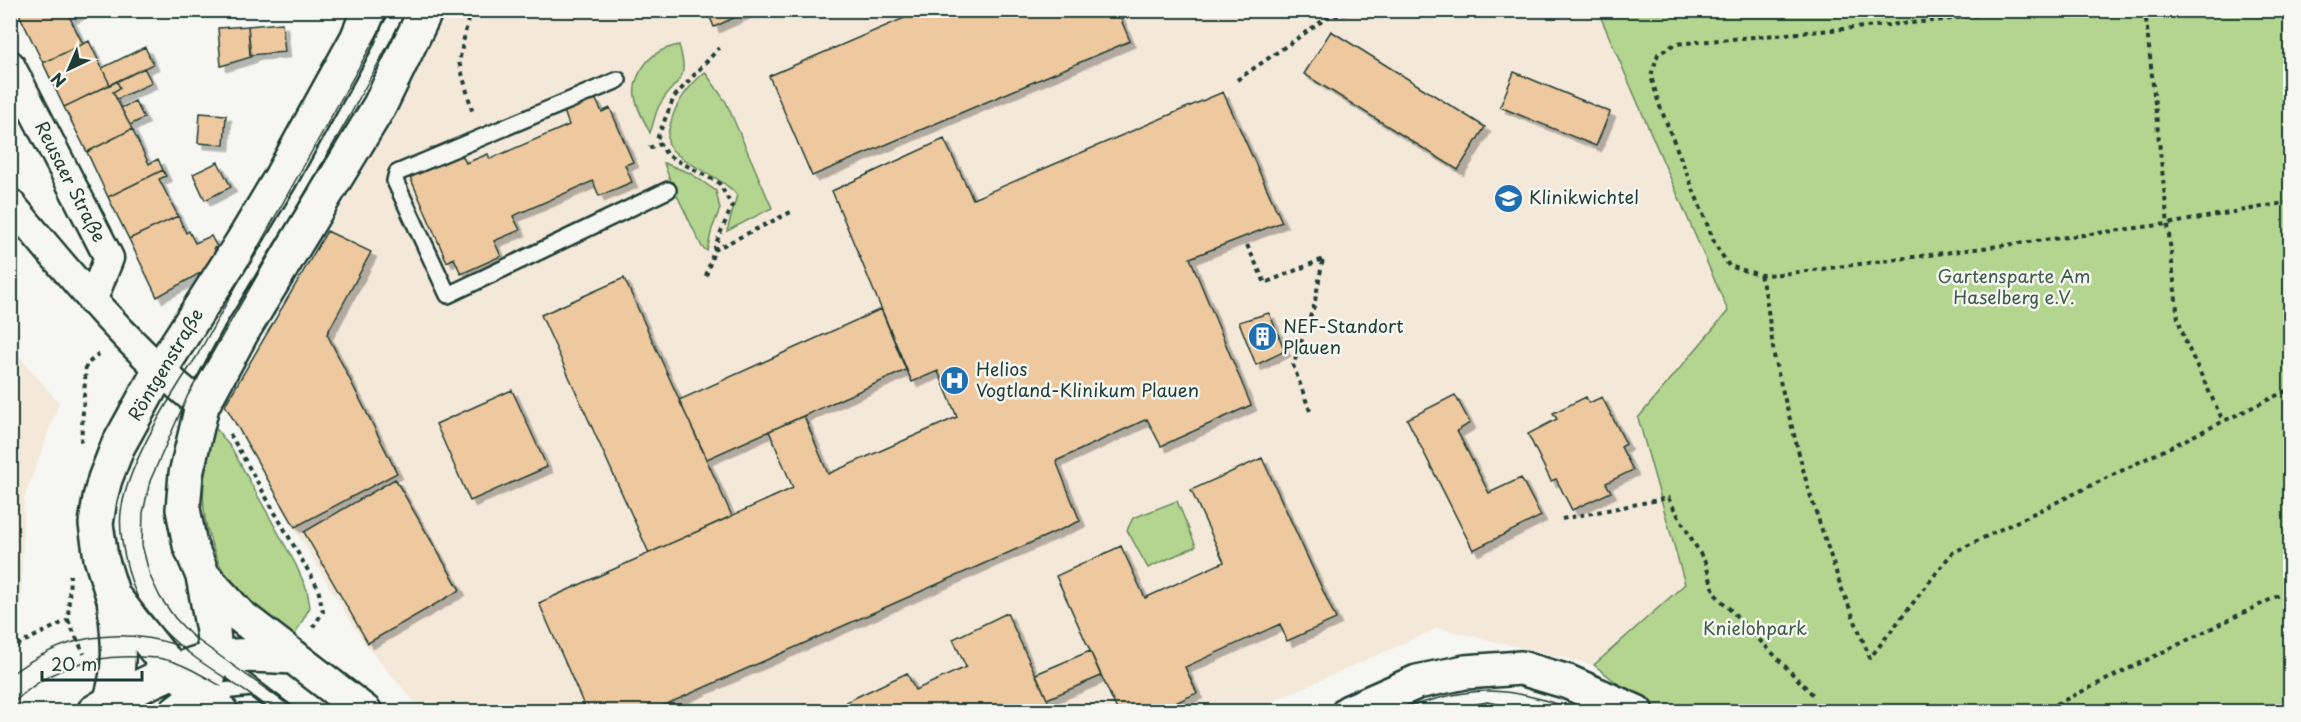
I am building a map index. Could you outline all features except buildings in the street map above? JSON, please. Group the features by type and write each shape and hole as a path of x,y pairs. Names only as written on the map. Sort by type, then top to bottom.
{"street":[{"name":"Röntgenstraße","path":"199,706 175,671 143,637 113,596 101,558 96,524 100,498 118,446 160,370 243,242 280,179 357,39 369,10"},
{"path":"199,706 214,658 213,631 203,576 190,544 183,509 186,474 202,406 242,332 380,105 426,10"},
{"name":"Reusaer Straße","path":"10,65 109,258 92,301"},
{"path":"10,203 92,301 160,370 202,406"},
{"path":"203,576 238,615 365,711"},
{"path":"102,707 119,670 118,635 113,596"},
{"path":"102,707 175,671 214,658 294,657"},
{"path":"1349,711 1417,682 1464,672 1521,668 1568,682 1636,711"}],"lane":[{"path":"618,80 397,173 395,181 448,295 668,190"},
{"path":"214,658 285,711"},
{"path":"199,706 252,688"}],"path":[{"path":"470,10 459,62 473,109 472,141"},
{"path":"1237,80 1329,17 1366,10"},
{"path":"1400,10 1436,16 1446,10"},
{"path":"2014,10 1932,21 1675,44 1658,54 1651,76 1656,95 1715,244 1729,266 1760,275 1783,274 2167,224 2290,202"},
{"path":"2145,10 2178,319 2186,343 2223,421"},
{"path":"706,276 732,206 719,183 667,155 657,139 674,97 719,48"},
{"path":"649,148 660,144"},
{"path":"714,251 793,211"},
{"path":"1246,245 1265,283 1323,259 1314,306 1293,365 1310,411"},
{"path":"1760,275 1766,296 1775,362 1808,488 1841,587 1870,657 1952,553 2290,389"},
{"path":"202,406 233,437 318,588 323,612 294,657"},
{"path":"1562,519 1668,498 1705,562 1715,594 1814,696"},
{"path":"2040,711 2290,590"}],"shaded area":[{"name":"Helios Vogtland-Klinikum Plauen","path":"446,11 1598,11 1728,311 1638,418 1686,584 1594,665 1438,628 1251,711 422,711 365,644 296,532 225,405 393,119"},
{"path":"10,345 59,403 24,499 21,608 11,616"}],"green space":[{"name":"Gartensparte Am Haselberg e.V.","path":"1598,11 2290,11 2290,711 1653,711 1594,665 1685,584 1638,418 1728,311"},
{"path":"679,45 682,74 680,80 659,106 650,133 637,106 636,82 646,63 653,56"},
{"path":"705,72 726,102 772,208 727,231 737,195 721,181 681,158 668,142 676,108 689,88"},
{"path":"664,163 690,173 716,191 720,209 707,251 702,247 671,183"},
{"path":"214,426 232,449 296,565 307,590 310,607 292,640 236,593 214,550 208,532 203,499 206,464"},
{"path":"1177,501 1196,546 1148,568 1127,530 1133,518"}],"tram line":[{"path":"273,712 174,641 146,611 137,596 126,560 121,534 121,512 132,473 152,431 197,356 391,10"},
{"path":"298,712 192,636 175,618 160,597 150,576 142,545 143,513 150,481 188,395 349,117 407,10"},
{"path":"10,675 49,651 90,638 132,636 177,645"},
{"path":"10,706 38,682 54,673 69,666 103,658 163,659 185,667 221,686"},
{"path":"1396,712 1441,698 1487,691 1523,695 1583,712"},
{"path":"1438,712 1487,702 1537,712"}],"place":[{"name":"Klinikwichtel","path":"1508,198"},
{"name":"NEF-Standort Plauen","path":"1262,337"},
{"name":"Helios Vogtland-Klinikum Plauen","path":"955,380"}],"park label":[{"name":"Knielohpark","path":"1755,629"}]}
